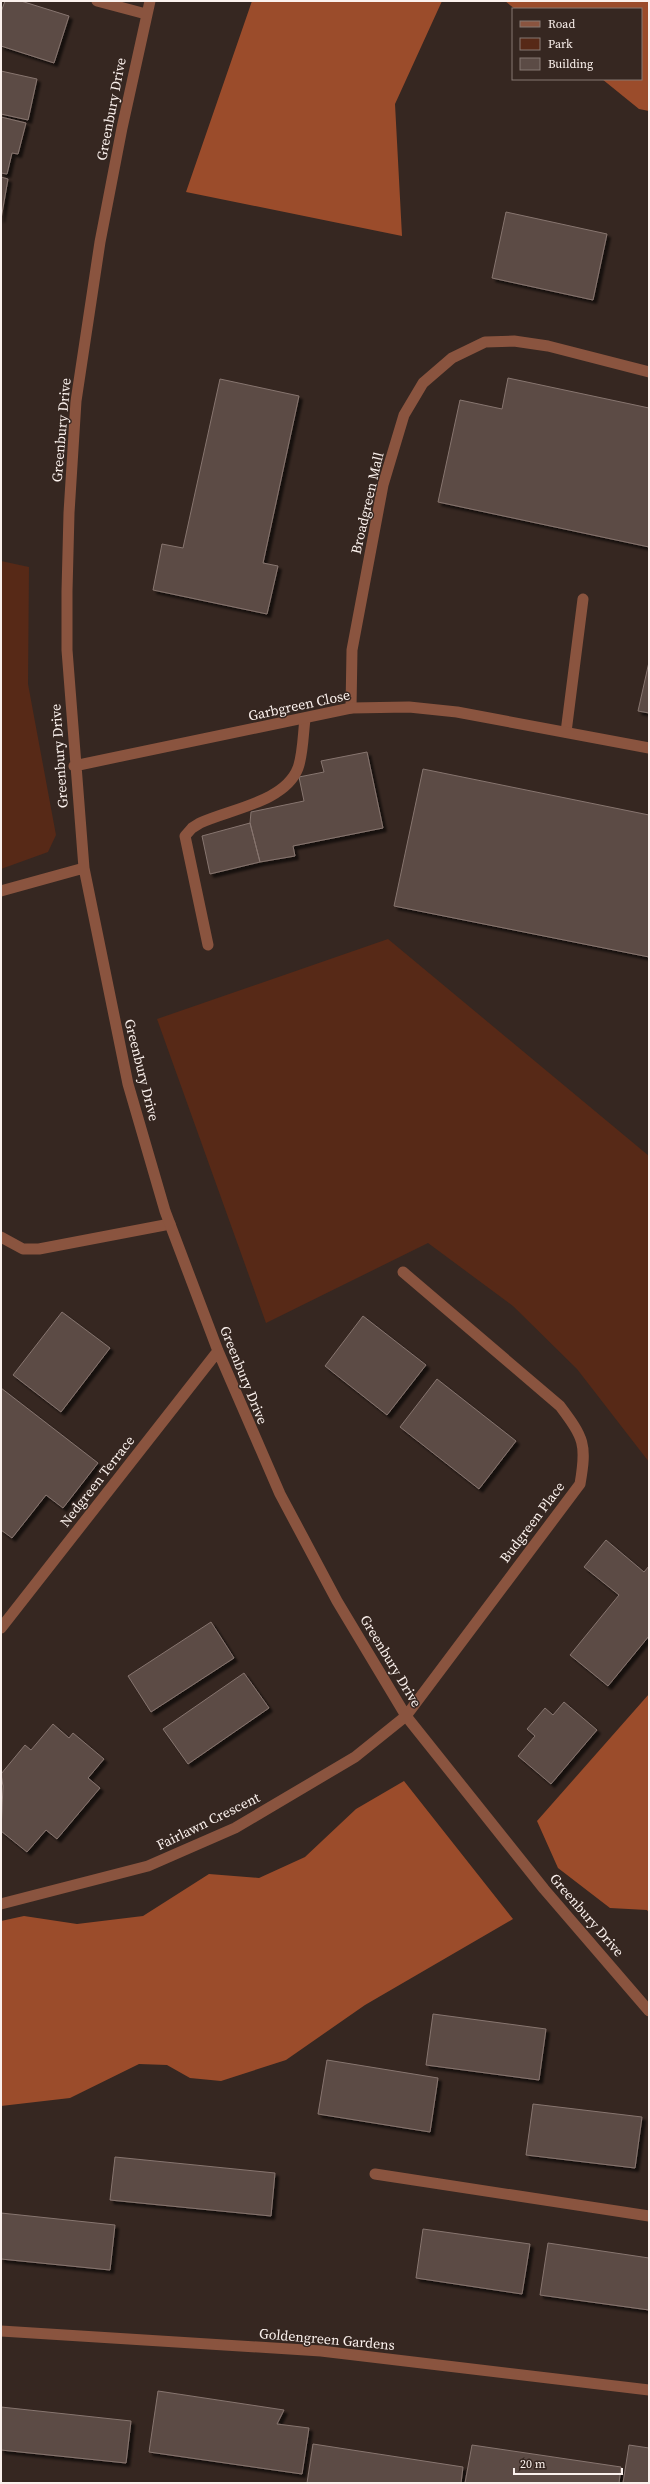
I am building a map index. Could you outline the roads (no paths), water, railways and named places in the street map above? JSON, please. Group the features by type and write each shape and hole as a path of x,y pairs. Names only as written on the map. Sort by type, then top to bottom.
{"street":[{"path":"97,1 146,14"},
{"name":"Greenbury Drive","path":"150,1 146,14 100,242 76,401 69,513 67,650 74,766 84,868 128,1084 170,1224 218,1351 280,1494 337,1601 406,1716 544,1889 649,2011"},
{"name":"Broadgreen Mall","path":"351,708 352,650 383,485 404,415 424,383 452,358 485,342 514,341 548,346 649,372"},
{"path":"566,732 583,599"},
{"name":"Garbgreen Close","path":"74,766 305,720 351,708 409,707 457,712 649,748"},
{"path":"208,945 185,836 192,828 200,823 281,791 292,780 298,767 305,720"},
{"path":"1,891 84,868"},
{"path":"1,1237 23,1249 39,1248 170,1224"},
{"name":"Budgreen Place","path":"403,1272 560,1406 578,1430 585,1456 580,1484 406,1716"},
{"name":"Nedgreen Terrace","path":"1,1628 218,1351"},
{"name":"Fairlawn Crescent","path":"1,1904 148,1866 235,1828 355,1757 406,1716"},
{"path":"375,2174 649,2216"},
{"name":"Goldengreen Gardens","path":"1,2331 321,2352 649,2390"}]}
